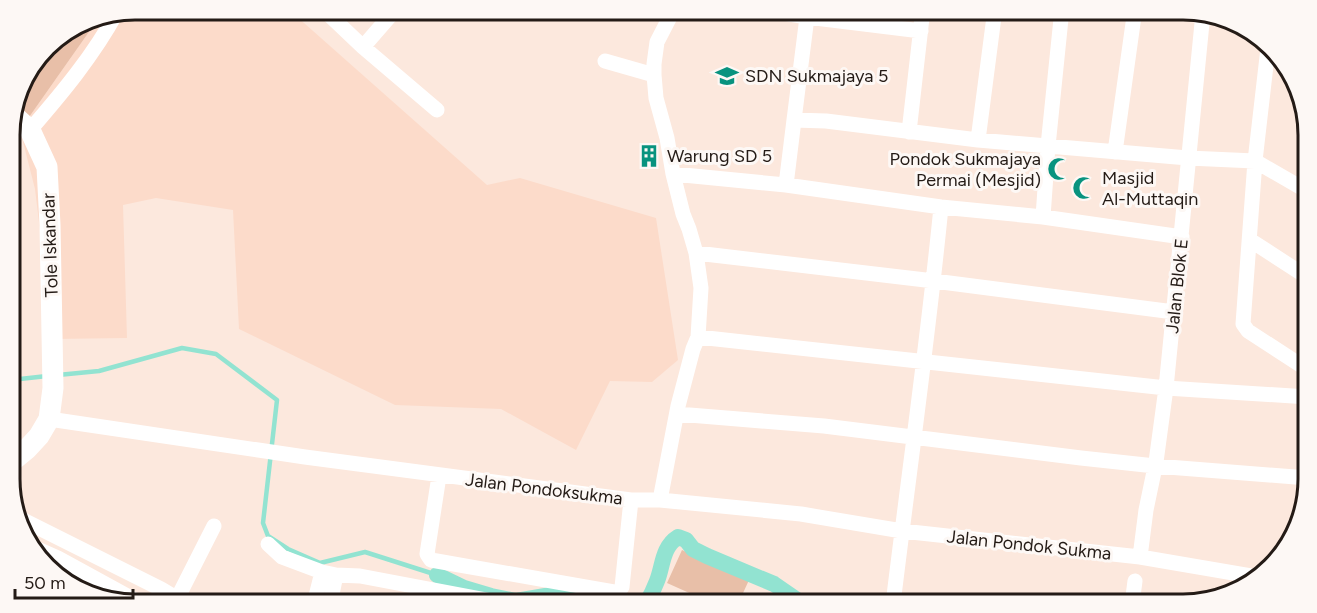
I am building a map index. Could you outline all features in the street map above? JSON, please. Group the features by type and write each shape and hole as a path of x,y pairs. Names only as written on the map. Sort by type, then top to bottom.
{"main road":[{"name":"Tole Iskandar","path":"20,121 30,130 47,167 53,342 49,419"},
{"path":"20,454 39,436 49,419"}],"street":[{"path":"335,20 437,110"},
{"path":"363,47 386,20"},
{"path":"660,500 677,414 698,337 701,288 696,253 683,214 656,98 654,64 657,42 668,20"},
{"path":"786,185 807,20"},
{"path":"833,20 921,31"},
{"path":"909,132 922,20"},
{"path":"978,140 993,20"},
{"path":"1043,218 1061,20"},
{"path":"1114,152 1133,20"},
{"name":"Jalan Blok E","path":"1140,557 1166,388 1202,21"},
{"path":"30,130 61,94 110,22"},
{"path":"1267,56 1255,161 1243,324 1248,331 1298,364"},
{"path":"605,61 654,75"},
{"path":"794,120 826,121 978,140 1188,158 1255,161 1298,186"},
{"path":"673,174 786,185 1182,237"},
{"path":"894,593 934,281 941,207"},
{"path":"1250,240 1298,271"},
{"path":"696,253 1174,312"},
{"path":"698,337 1166,388 1298,396"},
{"path":"677,414 824,426 1155,466 1298,477"},
{"name":"Jalan Pondoksukma","path":"49,419 439,476 631,500 660,500 801,514"},
{"path":"439,476 427,554 430,560 614,592 619,591 622,587 631,500"},
{"name":"Jalan Pondok Sukma","path":"801,514 902,531 1140,557 1245,575"},
{"path":"28,523 166,594"},
{"path":"185,594 214,526"},
{"path":"55,562 66,542"},
{"path":"268,544 282,556 329,573 360,576 454,594"},
{"path":"58,564 115,591"},
{"path":"319,594 329,573"},
{"path":"329,573 330,594"},
{"path":"1133,593 1135,580"}],"shaded area":[{"path":"127,20 301,20 487,185 520,178 656,218 678,360 652,382 610,381 576,450 501,409 395,405 239,329 233,210 156,198 123,205 127,338 53,339 35,189 20,130 91,29 105,23"},
{"path":"92,27 20,130 23,105 31,84 43,64 64,43"},
{"path":"682,550 749,580 743,593 690,593 667,583"}],"waterway":[{"path":"58,375 99,371 182,348 216,354 277,400 263,523 268,536 288,549 320,563 365,552 437,575"},
{"path":"20,379 47,376"},
{"path":"652,594 666,551 678,537 686,540 693,549 774,584 788,593"},
{"path":"437,575 464,588 483,594"}],"place":[{"name":"SDN Sukmajaya 5","path":"727,76"},
{"name":"Warung SD 5","path":"649,156"},
{"name":"Pondok Sukmajaya Permai (Mesjid)","path":"1059,169"},
{"name":"Masjid Al-Muttaqin","path":"1084,188"}]}
